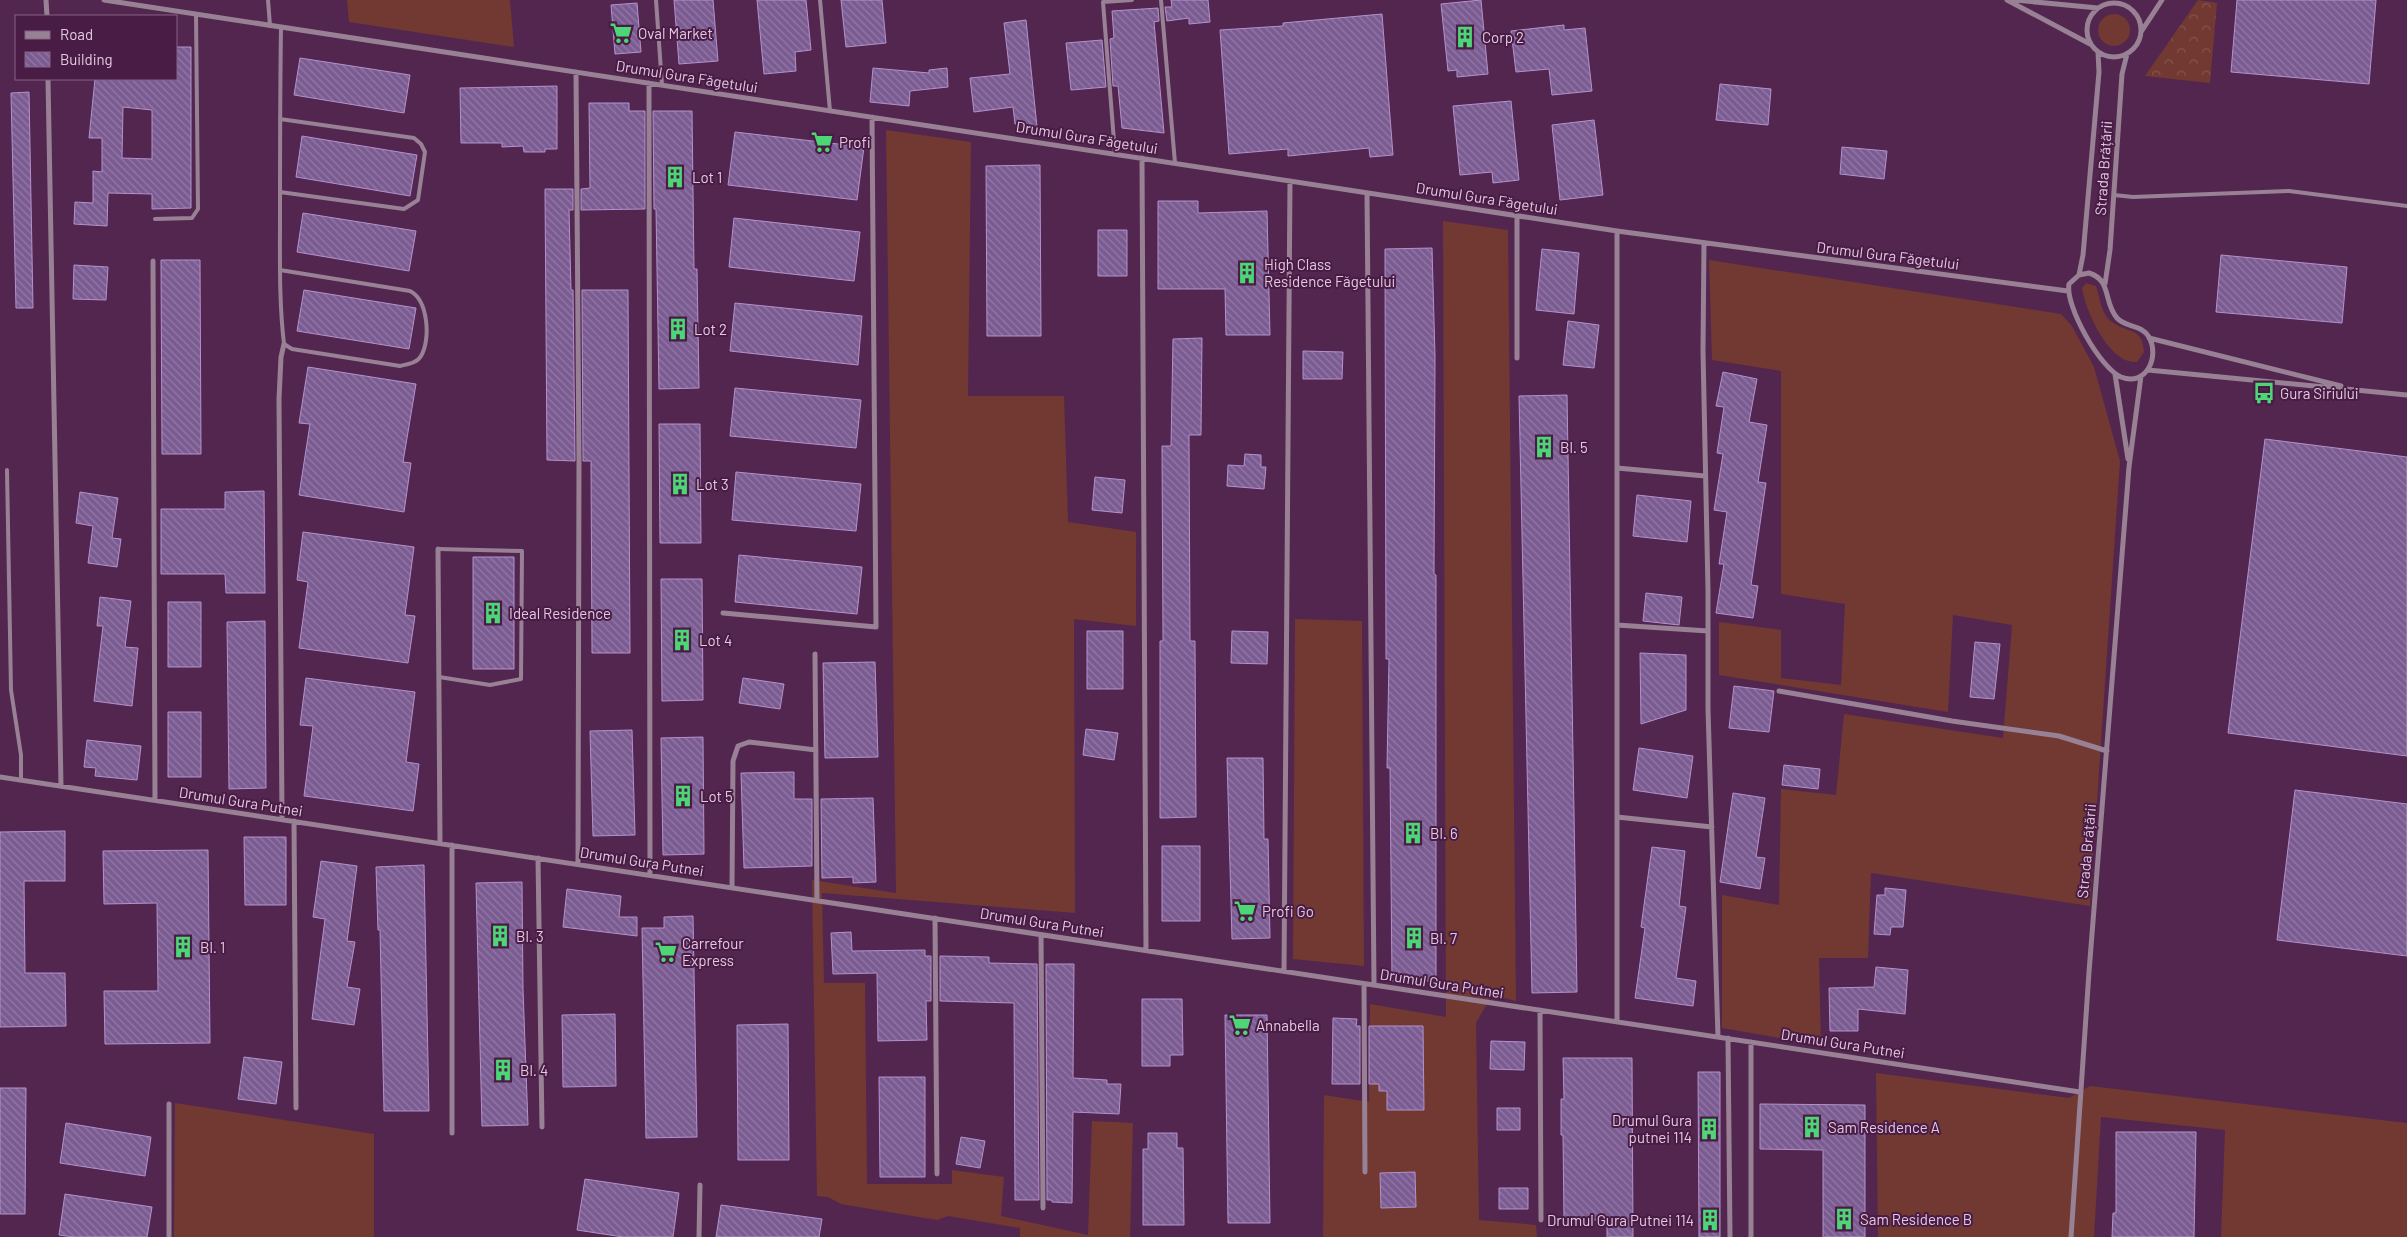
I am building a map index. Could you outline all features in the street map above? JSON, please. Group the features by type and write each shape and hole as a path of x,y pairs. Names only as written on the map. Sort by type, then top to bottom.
{"street":[{"path":"46,0 47,15"},
{"name":"Drumul Gura Făgetului","path":"104,0 1617,231 2068,290"},
{"path":"2007,0 2090,44 2098,52 2112,57 2127,54 2138,41 2140,32 2162,0"},
{"path":"2015,0 2098,8 2120,2 2137,17 2140,32"},
{"path":"2090,44 2088,21 2098,8"},
{"name":"Strada Brățării","path":"2079,275 2083,255 2099,72 2098,52"},
{"name":"Strada Brățării","path":"2106,284 2122,74 2127,54"},
{"path":"576,72 579,451 578,864"},
{"path":"48,80 61,786"},
{"path":"649,83 650,875"},
{"path":"723,613 876,627 872,117"},
{"path":"1142,158 1146,950"},
{"path":"1284,971 1290,181"},
{"path":"1367,192 1374,985"},
{"path":"1516,215 1517,358"},
{"path":"1617,231 1617,1022"},
{"path":"1704,243 1705,476 1718,1037"},
{"path":"153,261 155,800"},
{"path":"2089,273 2096,275 2106,284 2108,299 2118,319 2143,330 2149,338 2153,356 2148,370 2141,376 2124,378 2115,374 2100,356 2072,306 2068,290 2069,284 2079,275 2089,273"},
{"path":"2149,338 2359,390"},
{"path":"282,820 279,398 280,357 284,344"},
{"path":"2148,370 2407,395"},
{"name":"Strada Brățării","path":"2115,374 2129,467"},
{"name":"Strada Brățării","path":"2071,1237 2080,1092 2129,467 2141,376"},
{"path":"1617,468 1705,476"},
{"path":"438,548 440,844"},
{"path":"1617,624 1708,631"},
{"path":"814,654 817,901"},
{"path":"1779,691 1952,721 2058,736 2107,751"},
{"path":"732,888 733,762 738,746 749,742 816,750"},
{"name":"Drumul Gura Putnei","path":"0,777 2080,1092"},
{"path":"1617,817 1712,827"},
{"path":"294,821 296,1108"},
{"path":"452,845 452,1132"},
{"path":"538,858 542,1127"},
{"path":"935,918 937,1174"},
{"path":"1041,935 1043,1208"},
{"path":"1364,984 1365,1172"},
{"path":"1540,1010 1541,1220"},
{"path":"1728,1038 1730,1237"},
{"path":"1751,1042 1751,1237"},
{"path":"169,1104 169,1237"},
{"path":"699,1237 700,1185"}],"lane":[{"path":"268,0 270,26"},
{"path":"656,0 662,85"},
{"path":"820,0 830,111"},
{"path":"1115,154 1103,2 1132,0"},
{"path":"1161,0 1175,163"},
{"path":"155,219 192,218 198,209 196,14"},
{"path":"280,270 410,291 418,295 425,308 426,344 420,357 412,364 400,366 292,349 284,344 281,317 280,270 281,27"},
{"path":"280,119 414,138 421,144 425,152 418,200 404,209 280,192"},
{"path":"2114,195 2132,197 2289,192 2407,206"},
{"path":"7,470 11,690 21,755 21,780"},
{"path":"438,548 522,551 522,679 490,685 439,677"}],"green space":[{"path":"347,0 510,0 514,47 349,22"},
{"path":"2198,0 2217,3 2210,83 2145,76"},
{"path":"2114,14 2120,15 2125,19 2129,24 2129,36 2125,41 2120,45 2114,46 2108,45 2103,41 2099,36 2098,30 2099,24 2103,19 2108,15"},
{"path":"886,130 971,142 968,396 1064,396 1068,522 1136,532 1136,626 1074,619 1075,913 822,893 824,983 865,983 867,1184 952,1184 952,1170 1004,1177 1001,1216 1088,1235 1092,1121 1133,1123 1130,1237 1020,1237 1020,1228 948,1216 937,1220 841,1204 828,1197 817,1196 812,880 896,893"},
{"path":"1443,221 1508,230 1516,1001 1492,995 1476,1023 1479,1220 1536,1225 1537,1237 1323,1237 1324,1095 1369,1102 1370,1004 1446,1017"},
{"path":"1709,260 2061,314 2072,326 2094,367 2120,461 2090,906 1871,873 1868,958 1819,958 1821,1045 1722,1028 1722,895 1779,905 1781,789 1836,795 1844,714 2003,738 2012,625 1953,615 1948,712 1719,675 1719,622 1781,630 1781,678 1841,685 1845,604 1781,594 1781,371 1712,360"},
{"path":"2086,283 2096,286 2103,310 2108,319 2118,326 2137,334 2140,338 2144,352 2137,362 2117,355 2100,335 2084,298 2082,288"},
{"path":"1295,619 1362,621 1364,966 1293,959"},
{"path":"1876,1073 2069,1098 2090,1086 2407,1123 2407,1237 2221,1237 2225,1130 2101,1117 2094,1237 1878,1237"},
{"path":"175,1103 374,1134 374,1237 174,1237"}],"building":[{"path":"674,0 713,0 718,61 679,64"},
{"path":"757,0 806,0 811,50 795,52 796,71 764,74"},
{"path":"841,0 882,0 886,43 846,47"},
{"path":"1171,0 1208,0 1210,22 1189,24 1189,18 1167,21 1165,7 1172,7"},
{"name":"Corp 2","path":"1481,0 1488,74 1457,77 1457,70 1448,71 1441,4"},
{"path":"2237,0 2376,0 2369,84 2231,72"},
{"path":"637,3 641,52 615,54 611,5"},
{"path":"1158,8 1159,21 1154,22 1164,133 1122,128 1118,86 1113,86 1110,39 1114,38 1112,11"},
{"path":"1382,14 1393,155 1370,157 1369,148 1288,156 1288,149 1229,154 1220,30 1283,26 1283,23"},
{"path":"1026,20 1037,127 1015,124 1013,107 974,112 970,78 1010,74 1004,23"},
{"path":"1564,25 1564,30 1585,28 1592,91 1552,95 1549,69 1516,72 1511,31"},
{"path":"1102,40 1106,87 1071,90 1066,43"},
{"path":"178,47 191,47 191,208 152,209 152,194 108,193 107,226 74,224 75,202 93,203 93,171 102,172 102,138 89,138 95,80 178,80","holes":["123,107 152,110 152,159 122,158"]},
{"path":"300,58 410,75 404,113 294,95"},
{"path":"873,68 929,73 929,70 947,68 948,87 910,91 909,106 870,102"},
{"path":"1720,84 1771,89 1768,125 1716,120"},
{"path":"557,86 557,149 545,149 545,152 524,152 523,146 502,147 502,143 461,143 460,88"},
{"path":"29,92 33,308 16,308 11,93"},
{"path":"1511,101 1519,180 1493,183 1492,172 1460,175 1453,106"},
{"path":"589,103 629,103 629,111 645,111 645,209 581,210 581,189 590,188"},
{"path":"653,111 692,111 694,269 697,269 699,388 659,389"},
{"path":"1594,120 1603,195 1560,200 1552,125"},
{"path":"735,132 864,147 857,200 728,185"},
{"path":"302,136 417,155 410,196 296,177"},
{"path":"1842,147 1887,151 1884,179 1840,174"},
{"path":"1040,165 1041,336 987,336 986,166"},
{"path":"545,189 573,189 573,210 569,210 571,290 573,290 575,461 547,460"},
{"path":"1158,201 1198,201 1198,213 1267,211 1270,335 1226,335 1225,289 1158,289"},
{"path":"303,213 416,231 409,271 297,252"},
{"path":"734,218 860,232 854,281 729,267"},
{"path":"1098,230 1127,230 1127,276 1098,276"},
{"path":"1432,248 1435,356 1436,981 1392,981 1390,768 1387,768 1389,659 1386,659 1385,249"},
{"path":"1542,249 1579,253 1574,314 1536,310"},
{"path":"2221,255 2347,267 2342,323 2216,312"},
{"path":"161,260 200,260 201,454 162,454"},
{"path":"74,265 108,267 106,300 73,299"},
{"path":"304,290 416,308 409,349 297,331"},
{"path":"582,290 628,290 630,653 592,653 591,461 583,461"},
{"path":"735,303 862,316 858,365 730,351"},
{"path":"1568,321 1599,325 1594,368 1563,365"},
{"path":"1202,338 1201,435 1189,435 1190,641 1195,641 1196,817 1160,818 1160,641 1163,641 1162,446 1171,446 1173,339"},
{"path":"1303,351 1343,352 1342,379 1303,379"},
{"path":"308,367 416,384 403,462 411,463 404,512 299,495 310,424 299,423"},
{"path":"1723,372 1757,379 1749,422 1767,425 1758,482 1766,483 1751,585 1758,586 1753,618 1716,613 1724,564 1719,564 1727,512 1714,510 1723,454 1717,453 1724,407 1716,406"},
{"path":"735,388 861,400 856,448 730,436"},
{"path":"1567,395 1577,992 1532,993 1519,396"},
{"name":"Lot 3","path":"659,424 700,424 701,543 660,543"},
{"path":"2265,439 2407,457 2407,756 2228,733"},
{"path":"1245,454 1261,455 1261,467 1266,467 1264,489 1227,486 1228,465 1244,466"},
{"path":"736,472 861,484 856,531 732,520"},
{"path":"1095,477 1125,480 1122,513 1092,510"},
{"path":"264,491 265,593 226,593 225,574 161,574 161,509 225,509 225,492"},
{"path":"80,492 118,498 112,538 121,539 117,567 88,563 93,526 76,523"},
{"path":"1637,495 1691,501 1687,542 1633,536"},
{"path":"303,532 414,547 405,615 415,616 408,663 299,648 308,582 297,580"},
{"path":"739,555 862,567 857,614 735,602"},
{"name":"Ideal Residence","path":"473,557 514,557 514,669 473,669"},
{"name":"Lot 4","path":"661,579 702,579 703,700 662,701"},
{"path":"1646,593 1682,597 1679,625 1643,621"},
{"path":"100,597 131,601 125,647 138,648 132,706 94,701 103,626 97,626"},
{"path":"168,602 201,602 201,667 168,667"},
{"path":"265,621 266,788 229,789 227,622"},
{"path":"1087,631 1123,631 1123,689 1087,689"},
{"path":"1232,631 1268,632 1267,664 1231,663"},
{"path":"1975,642 2000,644 1994,699 1970,697"},
{"path":"1640,653 1686,655 1686,710 1641,724"},
{"path":"875,662 878,757 825,758 823,663"},
{"path":"306,678 415,692 406,762 419,764 413,811 304,796 313,726 300,725"},
{"path":"743,678 784,684 780,709 739,703"},
{"path":"1734,686 1774,691 1769,732 1729,728"},
{"path":"168,712 201,712 201,777 168,777"},
{"path":"1086,729 1118,733 1114,760 1083,755"},
{"path":"632,730 635,835 593,836 590,731"},
{"name":"Lot 5","path":"703,737 704,854 663,855 661,738"},
{"path":"87,740 141,746 137,780 95,776 96,768 84,767"},
{"path":"1639,748 1693,756 1687,798 1633,790"},
{"path":"1227,758 1263,758 1264,839 1268,839 1270,938 1232,939"},
{"path":"1784,765 1820,769 1818,789 1782,785"},
{"path":"794,772 794,799 812,799 812,866 744,868 741,773"},
{"path":"2295,790 2407,804 2407,956 2277,940"},
{"path":"1733,793 1765,798 1756,857 1765,858 1760,889 1720,882"},
{"path":"873,798 876,882 853,883 853,877 822,878 821,799"},
{"path":"65,831 65,881 24,881 25,973 65,973 66,1026 0,1027 0,832"},
{"path":"244,837 286,837 286,905 245,905"},
{"path":"1162,846 1200,846 1200,921 1162,921"},
{"path":"1652,847 1685,851 1679,906 1686,907 1676,978 1696,981 1693,1006 1635,998 1645,928 1641,927"},
{"name":"Bl. 1","path":"208,850 210,1043 105,1044 104,991 158,991 157,903 104,904 103,851"},
{"path":"321,861 357,866 347,941 355,942 347,987 360,989 354,1025 312,1019 325,919 313,917"},
{"path":"424,865 429,1111 384,1111 380,930 378,930 376,867"},
{"path":"522,882 523,989 528,1125 482,1126 476,883"},
{"path":"1885,888 1906,890 1903,927 1891,927 1890,935 1874,934 1877,895 1885,895"},
{"path":"567,889 621,896 619,917 637,917 637,936 563,927"},
{"path":"693,916 697,1137 646,1138 642,928 664,928 664,917"},
{"path":"851,932 852,951 925,950 925,956 931,956 931,1001 926,1001 927,1040 878,1041 877,973 833,974 831,933"},
{"path":"940,956 989,957 989,963 1037,964 1039,1200 1015,1200 1014,1003 940,1001"},
{"path":"1046,964 1074,964 1073,1078 1107,1080 1107,1084 1121,1084 1119,1114 1073,1112 1072,1203 1047,1200"},
{"path":"1876,967 1908,970 1905,1014 1858,1009 1858,1031 1830,1031 1829,988 1874,987"},
{"path":"1142,999 1182,999 1183,1055 1170,1055 1170,1066 1142,1066"},
{"path":"615,1014 616,1086 563,1087 562,1015"},
{"path":"1225,1015 1267,1015 1270,1223 1228,1223"},
{"path":"1333,1018 1357,1019 1356,1026 1360,1026 1360,1084 1332,1084"},
{"path":"788,1024 789,1160 738,1160 737,1025"},
{"path":"1369,1026 1423,1026 1424,1110 1387,1110 1387,1091 1379,1091 1379,1084 1369,1084"},
{"path":"1491,1041 1525,1042 1524,1070 1490,1069"},
{"path":"244,1057 282,1062 276,1104 238,1099"},
{"path":"1563,1058 1632,1058 1633,1237 1607,1237 1607,1220 1564,1220 1563,1135 1561,1135 1561,1099 1564,1099"},
{"name":"Drumul Gura putnei 114","path":"1698,1072 1720,1072 1720,1237 1699,1237"},
{"path":"879,1077 925,1077 925,1177 880,1177"},
{"path":"0,1088 26,1088 25,1214 0,1214"},
{"path":"1760,1104 1865,1105 1865,1237 1823,1237 1823,1150 1760,1149"},
{"path":"1497,1108 1520,1108 1520,1130 1497,1130"},
{"path":"66,1123 151,1137 145,1176 60,1163"},
{"path":"2116,1132 2196,1132 2194,1237 2112,1237 2113,1213 2116,1213"},
{"path":"1148,1133 1177,1133 1177,1148 1183,1148 1184,1225 1143,1225 1143,1149 1148,1149"},
{"path":"961,1137 985,1141 980,1168 956,1164"},
{"path":"1415,1172 1416,1207 1381,1208 1380,1173"},
{"path":"585,1179 679,1193 673,1237 623,1237 577,1230"},
{"path":"1499,1188 1528,1188 1528,1209 1499,1209"},
{"path":"65,1194 152,1207 147,1237 73,1237 59,1235"},
{"path":"721,1205 822,1219 819,1237 716,1237"}],"place":[{"name":"Oval Market","path":"621,33"},
{"name":"Corp 2","path":"1465,37"},
{"name":"Profi","path":"822,142"},
{"name":"Lot 1","path":"675,177"},
{"name":"High Class Residence Făgetului","path":"1247,273"},
{"name":"Lot 2","path":"678,329"},
{"name":"Gura Siriului","path":"2264,393"},
{"name":"Bl. 5","path":"1544,447"},
{"name":"Lot 3","path":"680,484"},
{"name":"Ideal Residence","path":"493,613"},
{"name":"Lot 4","path":"682,640"},
{"name":"Lot 5","path":"683,796"},
{"name":"Bl. 6","path":"1413,833"},
{"name":"Profi Go","path":"1245,911"},
{"name":"Bl. 3","path":"500,936"},
{"name":"Bl. 7","path":"1414,938"},
{"name":"Bl. 1","path":"183,947"},
{"name":"Carrefour Express","path":"666,952"},
{"name":"Annabella","path":"1240,1025"},
{"name":"Bl. 4","path":"503,1070"},
{"name":"Sam Residence A","path":"1812,1127"},
{"name":"Drumul Gura putnei 114","path":"1709,1129"},
{"name":"Sam Residence B","path":"1844,1219"},
{"name":"Drumul Gura Putnei 114","path":"1710,1220"}]}
